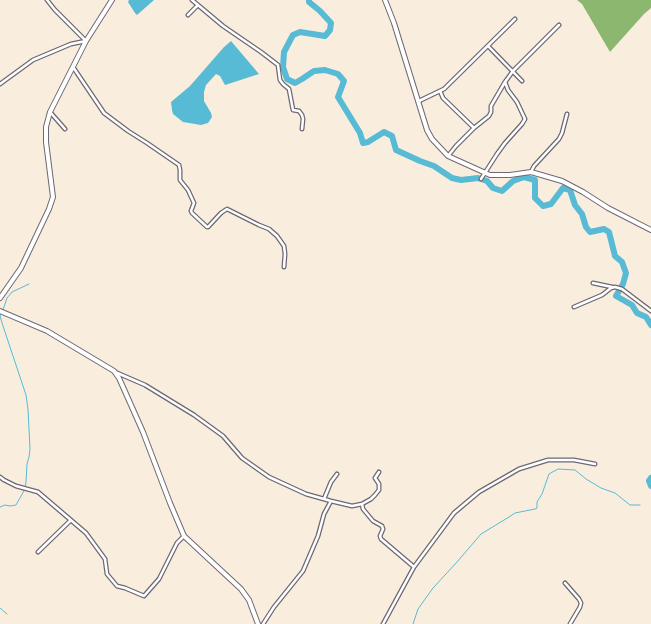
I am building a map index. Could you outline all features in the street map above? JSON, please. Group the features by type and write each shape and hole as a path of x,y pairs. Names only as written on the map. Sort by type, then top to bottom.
{"street":[{"path":"47,0 80,37 86,41"},
{"path":"192,0 278,67 280,80 289,89 293,110 299,111 302,114 302,129"},
{"path":"188,16 199,0"},
{"path":"384,0 394,23 427,130 432,139 448,156 490,175 531,172 562,181 651,230"},
{"path":"0,298 21,268 53,197 46,142 46,126 50,112 86,41 110,1"},
{"path":"418,102 440,91 515,19"},
{"path":"448,156 474,128 489,116 490,106 505,82 559,25"},
{"path":"0,84 33,60 71,44 86,41"},
{"path":"488,46 522,81"},
{"path":"73,67 104,114 179,165 180,180 188,190 194,203 191,211 206,227 227,209 269,228 284,246 284,267"},
{"path":"481,179 505,142 525,119 505,82"},
{"path":"440,91 443,98 474,128"},
{"path":"50,112 65,128"},
{"path":"531,172 534,166 559,139 566,114"},
{"path":"593,283 622,289 651,311"},
{"path":"574,307 602,295 613,287"},
{"path":"0,311 47,332 114,371 145,385 194,415 223,436 242,458 269,477 306,494 352,506 362,504 376,495 379,490 379,484 375,478 378,472"},
{"path":"114,371 119,378 143,432 184,536 241,589 249,600 258,624"},
{"path":"383,624 414,567 454,513 479,492 519,468 548,460 574,460 595,464"},
{"path":"324,499 331,482 337,474"},
{"path":"0,477 16,486 38,492 86,533 105,560 107,574 117,586 144,596 159,579 177,543 184,536"},
{"path":"263,624 303,571 318,536 324,514 331,501"},
{"path":"362,504 363,509 373,522 382,526 383,529 380,536 382,539 414,567"},
{"path":"38,552 71,520"},
{"path":"566,583 581,603 570,624"}],"green space":[{"path":"577,0 651,0 651,8 610,52 582,4"}],"water":[{"path":"129,0 154,0 137,15 128,2"},
{"path":"231,41 259,74 225,85 220,76 216,74 206,85 204,92 204,101 212,117 208,123 201,125 183,122 173,114 171,102 190,86"}],"waterway":[{"path":"309,0 331,23 330,30 325,36 300,32 293,35 284,52 283,67 287,79 295,83 314,71 325,70 338,74 344,81 338,97 360,133 363,143 384,132 392,136 396,150 434,166 452,178 461,180 478,178 487,181 493,188 502,191 513,181 524,177 535,180 535,198 543,206 551,204 563,188 570,190 575,205 582,214 586,227 590,232 604,229 609,232 615,256 622,262 626,273 623,284 616,296 632,305 637,313 646,317 651,325"},
{"path":"3,310 7,298 12,292 29,284"},
{"path":"0,507 16,505 25,489 30,449 26,395 3,326 1,313"},
{"path":"413,624 418,609 433,588 481,534 515,513 537,508 537,502 549,474 558,469 575,470 601,488 615,493 630,505 640,505"},
{"path":"651,478 649,481 651,486"},
{"path":"0,608 7,614"}]}
